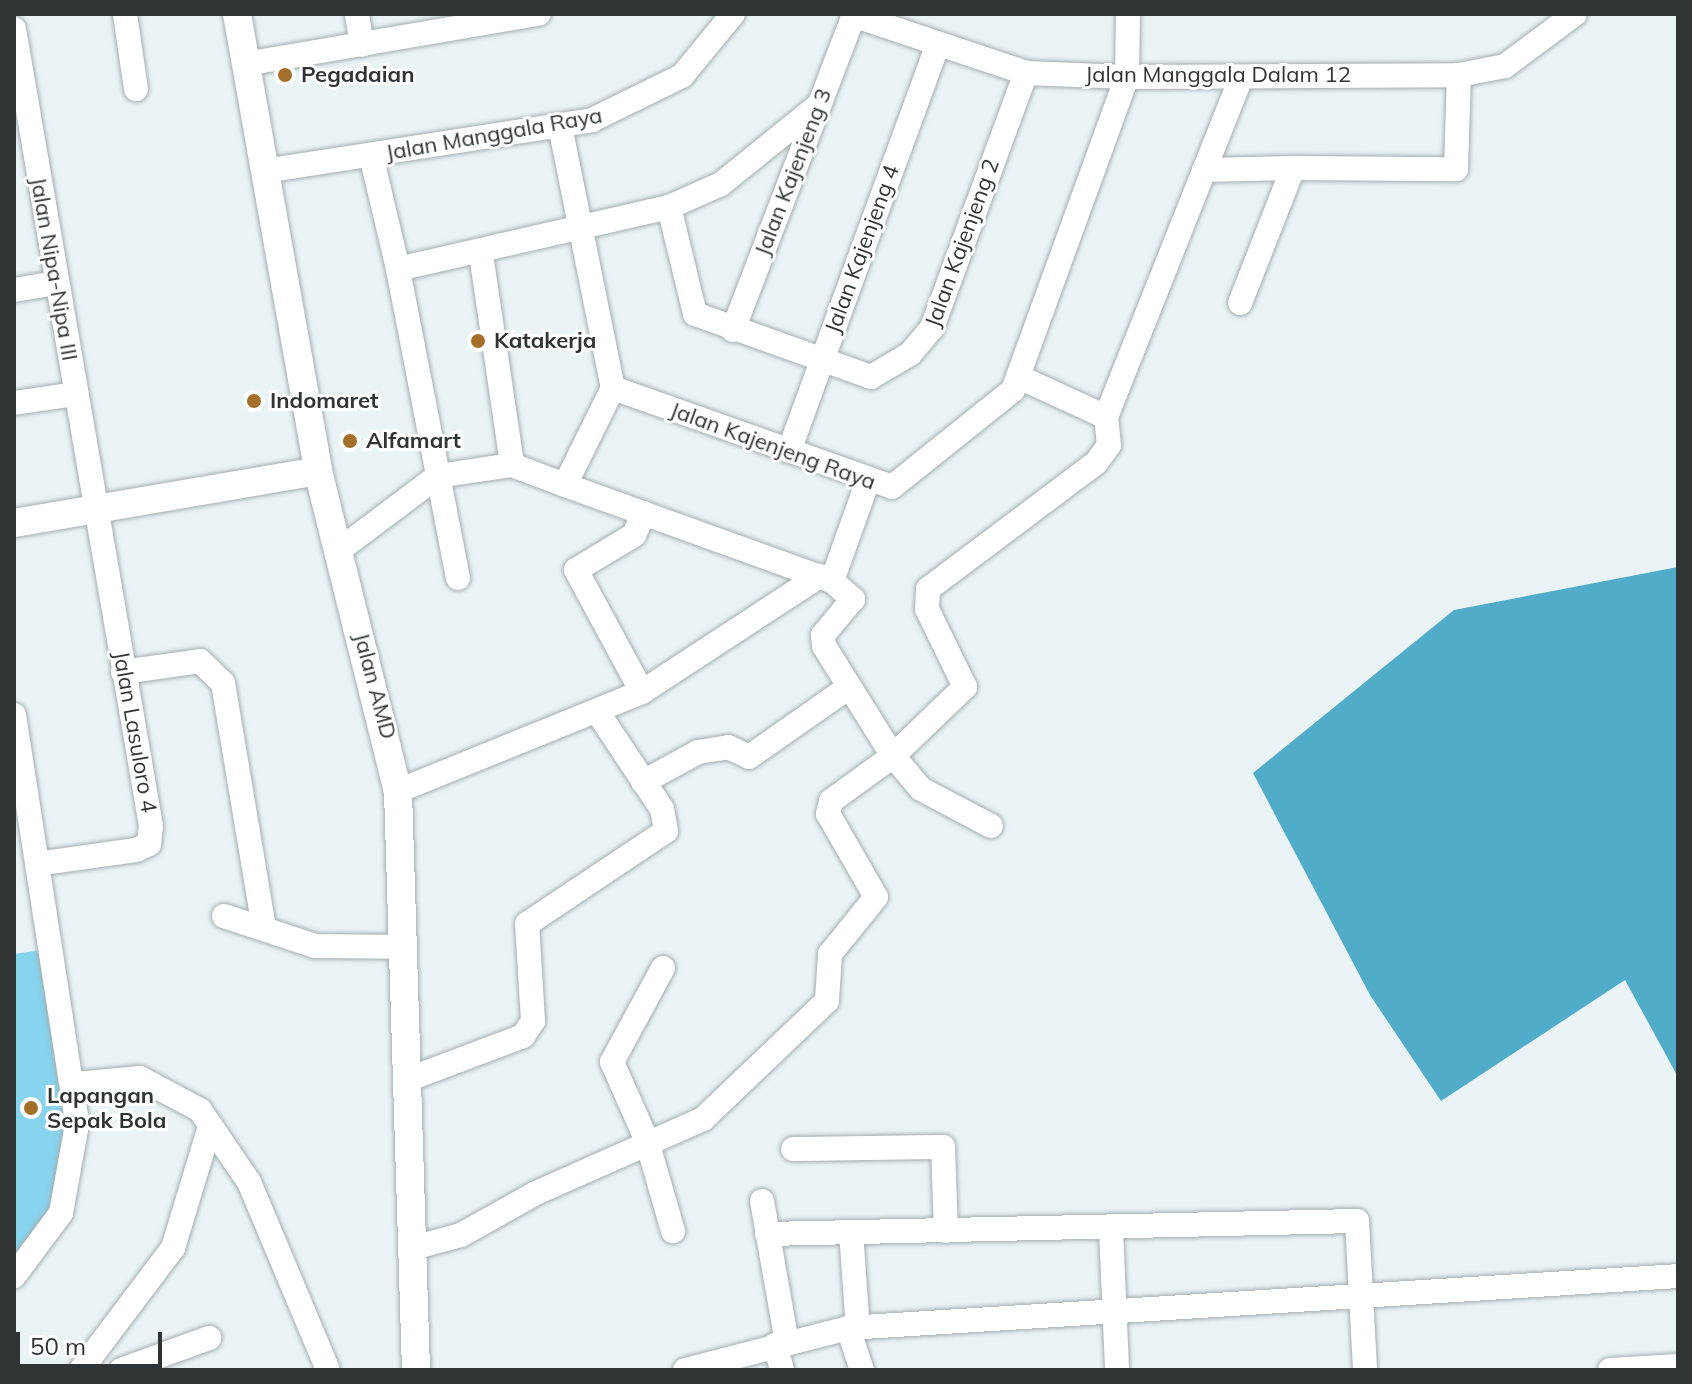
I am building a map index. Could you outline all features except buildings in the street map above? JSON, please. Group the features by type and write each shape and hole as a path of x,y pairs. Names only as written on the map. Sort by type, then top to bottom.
{"street":[{"path":"125,14 136,89"},
{"name":"Jalan AMD","path":"237,14 318,471 398,791 412,1078 416,1370"},
{"path":"357,14 362,45"},
{"path":"245,64 539,14"},
{"name":"Jalan Manggala Raya","path":"264,171 560,126 629,107 668,87 733,14"},
{"name":"Jalan Manggala Dalam 12","path":"853,14 937,47 1026,73 1241,77 1459,75 1505,66 1575,14"},
{"name":"Jalan Kajenjeng 3","path":"733,330 853,14"},
{"name":"Jalan Kajenjeng Raya","path":"613,388 789,451 867,483 903,481 995,410 1019,377 1127,77 1128,14"},
{"name":"Jalan Nipa-Nipa III","path":"14,29 56,283 99,508"},
{"name":"Jalan Kajenjeng 4","path":"789,451 937,47"},
{"name":"Jalan Kajenjeng 2","path":"669,207 691,310 820,364 871,377 925,341 1026,73"},
{"path":"1204,170 1456,169 1459,75"},
{"path":"413,1248 461,1235 647,1141 712,1114 827,1001 830,954 876,897 827,809 893,756 965,687 926,593 1096,463 1109,445 1106,417 1241,77"},
{"path":"398,269 583,232 669,207 721,184 819,105"},
{"path":"560,126 613,388 565,485"},
{"path":"371,155 398,269 458,578"},
{"path":"1240,303 1293,168"},
{"path":"481,254 512,465"},
{"path":"14,290 56,283"},
{"path":"1019,377 1106,417"},
{"path":"14,403 76,394"},
{"path":"338,551 438,476 512,465 826,578 853,596 822,640 846,689 893,756 921,789 991,826"},
{"path":"14,523 318,471"},
{"path":"398,791 599,714 642,692 826,578 867,483"},
{"name":"Jalan Lasuloro 4","path":"37,864 136,850 150,840 99,508"},
{"path":"642,692 576,570 634,535 644,513"},
{"path":"123,672 200,661 223,683 264,928"},
{"path":"643,782 698,752 728,747 749,757 846,689"},
{"path":"412,1078 514,1042 529,1029 525,928 666,831 643,782 599,714"},
{"path":"14,715 16,746 76,1084 72,1183 61,1213 14,1276"},
{"path":"224,916 315,946 405,947"},
{"path":"663,968 612,1057 647,1141 673,1231"},
{"path":"76,1084 140,1078 184,1097 210,1126 262,1209 327,1368"},
{"path":"81,1370 173,1248 210,1126"},
{"path":"793,1149 943,1147 946,1231"},
{"path":"762,1201 782,1370"},
{"path":"767,1234 1111,1230 1357,1221 1365,1370"},
{"path":"1111,1230 1117,1370"},
{"path":"851,1232 853,1328 862,1370"},
{"path":"685,1370 853,1328 1678,1276"},
{"path":"121,1370 209,1338"},
{"path":"1610,1370 1678,1366"}],"shaded area":[{"path":"1678,567 1678,1077 1625,980 1441,1101 1370,995 1253,773 1454,610"},
{"path":"41,950 67,1130 58,1202 14,1262 14,954"}],"place":[{"name":"Pegadaian","path":"285,75"},
{"name":"Katakerja","path":"478,341"},
{"name":"Indomaret","path":"254,401"},
{"name":"Alfamart","path":"350,441"},
{"name":"Lapangan Sepak Bola","path":"31,1108"}]}
